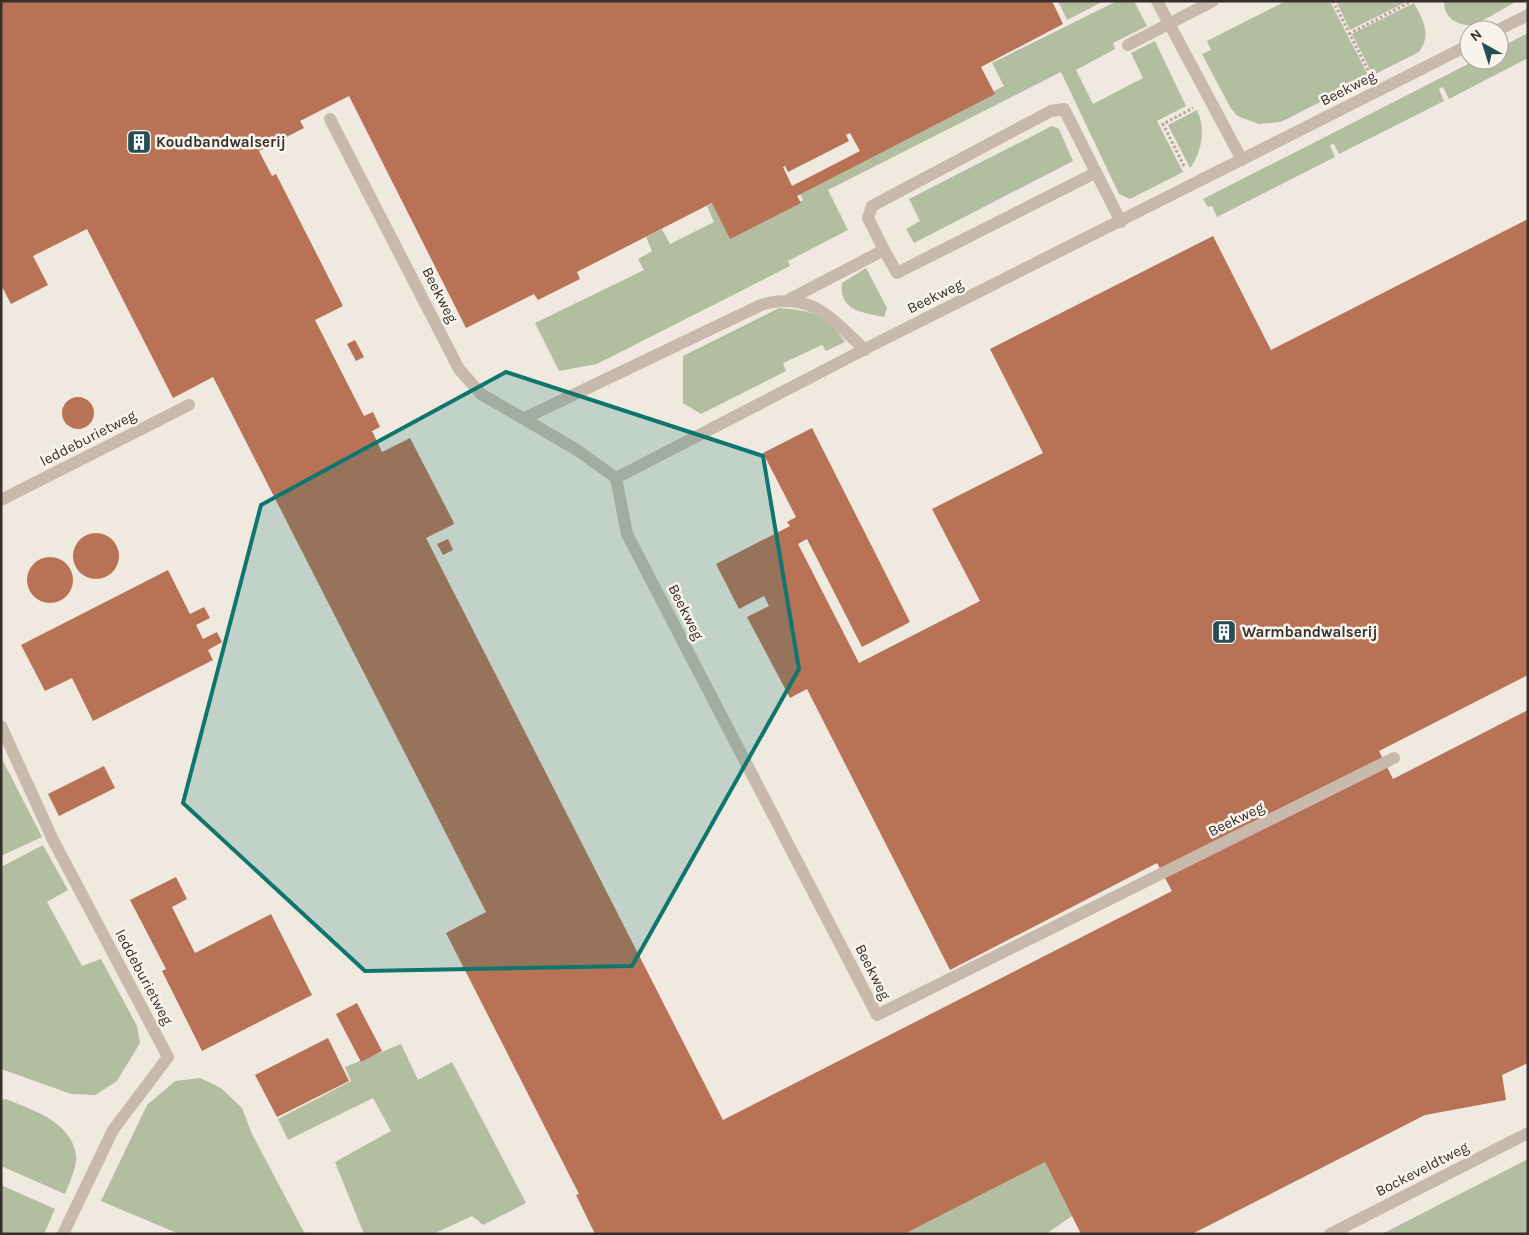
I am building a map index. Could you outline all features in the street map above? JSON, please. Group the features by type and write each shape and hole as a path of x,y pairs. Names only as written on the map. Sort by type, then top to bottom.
{"lane":[{"path":"1157,1 1242,160"},
{"path":"1128,45 1213,1"},
{"path":"1509,24 1528,15"},
{"name":"Beekweg","path":"616,478 1459,50"},
{"path":"1095,173 897,272 868,218 872,206 1051,111 1064,110 1121,222"},
{"name":"Beekweg","path":"330,119 460,369 481,394 577,450 616,478 627,534 877,1016 1394,758"},
{"path":"525,418 761,305 790,299 884,250"},
{"path":"790,299 810,304 825,312 865,350"},
{"name":"leddeburietweg","path":"1,500 189,405"},
{"name":"leddeburietweg","path":"1,726 53,840 168,1057 112,1130 63,1234"},
{"name":"Bockeveldtweg","path":"1330,1234 1528,1133"}],"path":[{"path":"1333,1 1379,90"},
{"path":"1349,34 1412,1"},
{"path":"1194,184 1163,124 1210,100"}],"highlighted area":[{"path":"506,372 763,456 799,669 632,966 365,971 183,803 261,505"}],"green space":[{"path":"1058,1 1104,1 1067,20"},
{"path":"1117,1 1134,1 1147,26 1113,43 1115,49 1076,70 1093,104 1143,78 1131,53 1155,41 1186,106 1157,121 1183,172 1130,199 1119,194 1061,72 828,190 848,230 788,261 790,266 597,364 559,371 535,323 644,270 638,259 652,251 646,237 662,229 670,244 714,222 707,206 720,200 737,234 803,200 798,189 1004,86 992,63"},
{"path":"1286,1 1330,1 1369,77 1281,122 1259,124 1237,116 1230,107 1202,54 1211,50 1207,41"},
{"path":"1336,1 1408,1 1350,30"},
{"path":"1444,1 1517,1 1483,20 1459,20 1459,23 1452,20 1444,7"},
{"path":"1414,3 1425,27 1426,33 1423,45 1419,52 1373,75 1352,34"},
{"path":"1528,33 1528,58 1509,68 1509,43"},
{"path":"1459,69 1505,70 1449,99 1443,87 1439,89 1444,101 1339,154 1334,144 1330,145 1335,157 1217,217 1212,206 1208,207 1203,199"},
{"path":"1197,110 1202,132 1200,147 1190,168 1168,125"},
{"path":"1052,126 1059,129 1073,161 914,243 906,229 920,221 909,199"},
{"path":"866,268 887,308 884,317 861,312 848,305 844,300 842,283"},
{"path":"779,308 810,312 817,315 831,325 845,342 826,351 822,345 783,363 786,371 701,414 683,403 683,356"},
{"path":"1,757 42,837 1,856"},
{"path":"43,845 68,890 47,902 82,966 101,959 137,1026 140,1043 117,1081 95,1095 71,1094 1,1069 1,867"},
{"path":"401,1044 418,1080 452,1062 526,1203 483,1225 472,1216 433,1234 364,1234 335,1162 391,1131 373,1098 288,1140 278,1119 351,1081 345,1067"},
{"path":"200,1078 221,1088 242,1108 252,1134 305,1234 179,1234 101,1201 147,1105 175,1081"},
{"path":"6,1099 49,1118 66,1133 76,1154 76,1163 65,1194 1,1166 1,1100"},
{"path":"1037,1146 1072,1216 1046,1234 864,1234"},
{"path":"1528,1159 1528,1234 1382,1234"},
{"path":"1,1185 55,1209 44,1234 1,1234"}],"building":[{"path":"1,1 1052,1 1063,24 981,67 995,94 797,196 801,203 730,239 712,203 577,272 580,279 538,300 534,294 466,328 349,96 300,121 304,128 259,151 272,176 276,174 343,306 315,320 364,416 373,412 380,427 372,431 382,452 410,438 453,521 454,524 426,538 723,1120 1172,891 1157,863 950,970 807,689 790,698 747,617 769,606 764,596 739,609 716,564 790,526 787,522 796,517 763,453 812,428 910,622 862,647 807,539 798,544 859,663 980,601 932,509 1043,453 990,349 1213,236 1271,350 1528,219 1528,675 1379,751 1393,779 1528,710 1528,1063 1502,1075 1506,1100 1425,1115 1192,1234 1081,1234 1045,1162 904,1234 869,1234 868,1232 864,1234 595,1234 576,1195 579,1194 446,933 486,912 213,377 173,398 87,229 33,256 48,285 11,304 1,285","holes":["850,133 860,151 792,186 783,167 785,166 788,172 849,141 846,135"]},
{"path":"355,340 364,357 356,361 347,344"},
{"path":"78,397 84,398 89,402 93,407 93,419 89,424 84,428 78,429 72,428 67,424 63,419 62,413 63,407 67,402 72,398"},
{"path":"92,533 100,533 109,537 115,543 119,556 115,569 109,575 100,579 92,579 83,575 77,569 73,560 73,552 77,543 83,537"},
{"path":"448,539 453,550 443,555 437,544"},
{"path":"45,557 55,557 69,567 73,580 69,593 63,599 55,603 45,603 31,593 27,585 27,575 37,561"},
{"path":"168,570 190,614 204,607 210,618 196,625 203,639 217,632 222,642 208,650 213,660 93,721 72,678 45,691 21,645"},
{"path":"104,766 115,788 59,816 48,794"},
{"path":"176,877 187,899 172,907 195,953 271,914 312,995 202,1051 162,971 166,969 130,900"},
{"path":"357,1003 382,1051 361,1062 336,1014"},
{"path":"328,1038 349,1081 277,1117 255,1075"}],"place":[{"name":"Koudbandwalserij","path":"139,142"},
{"name":"Warmbandwalserij","path":"1224,632"}]}
